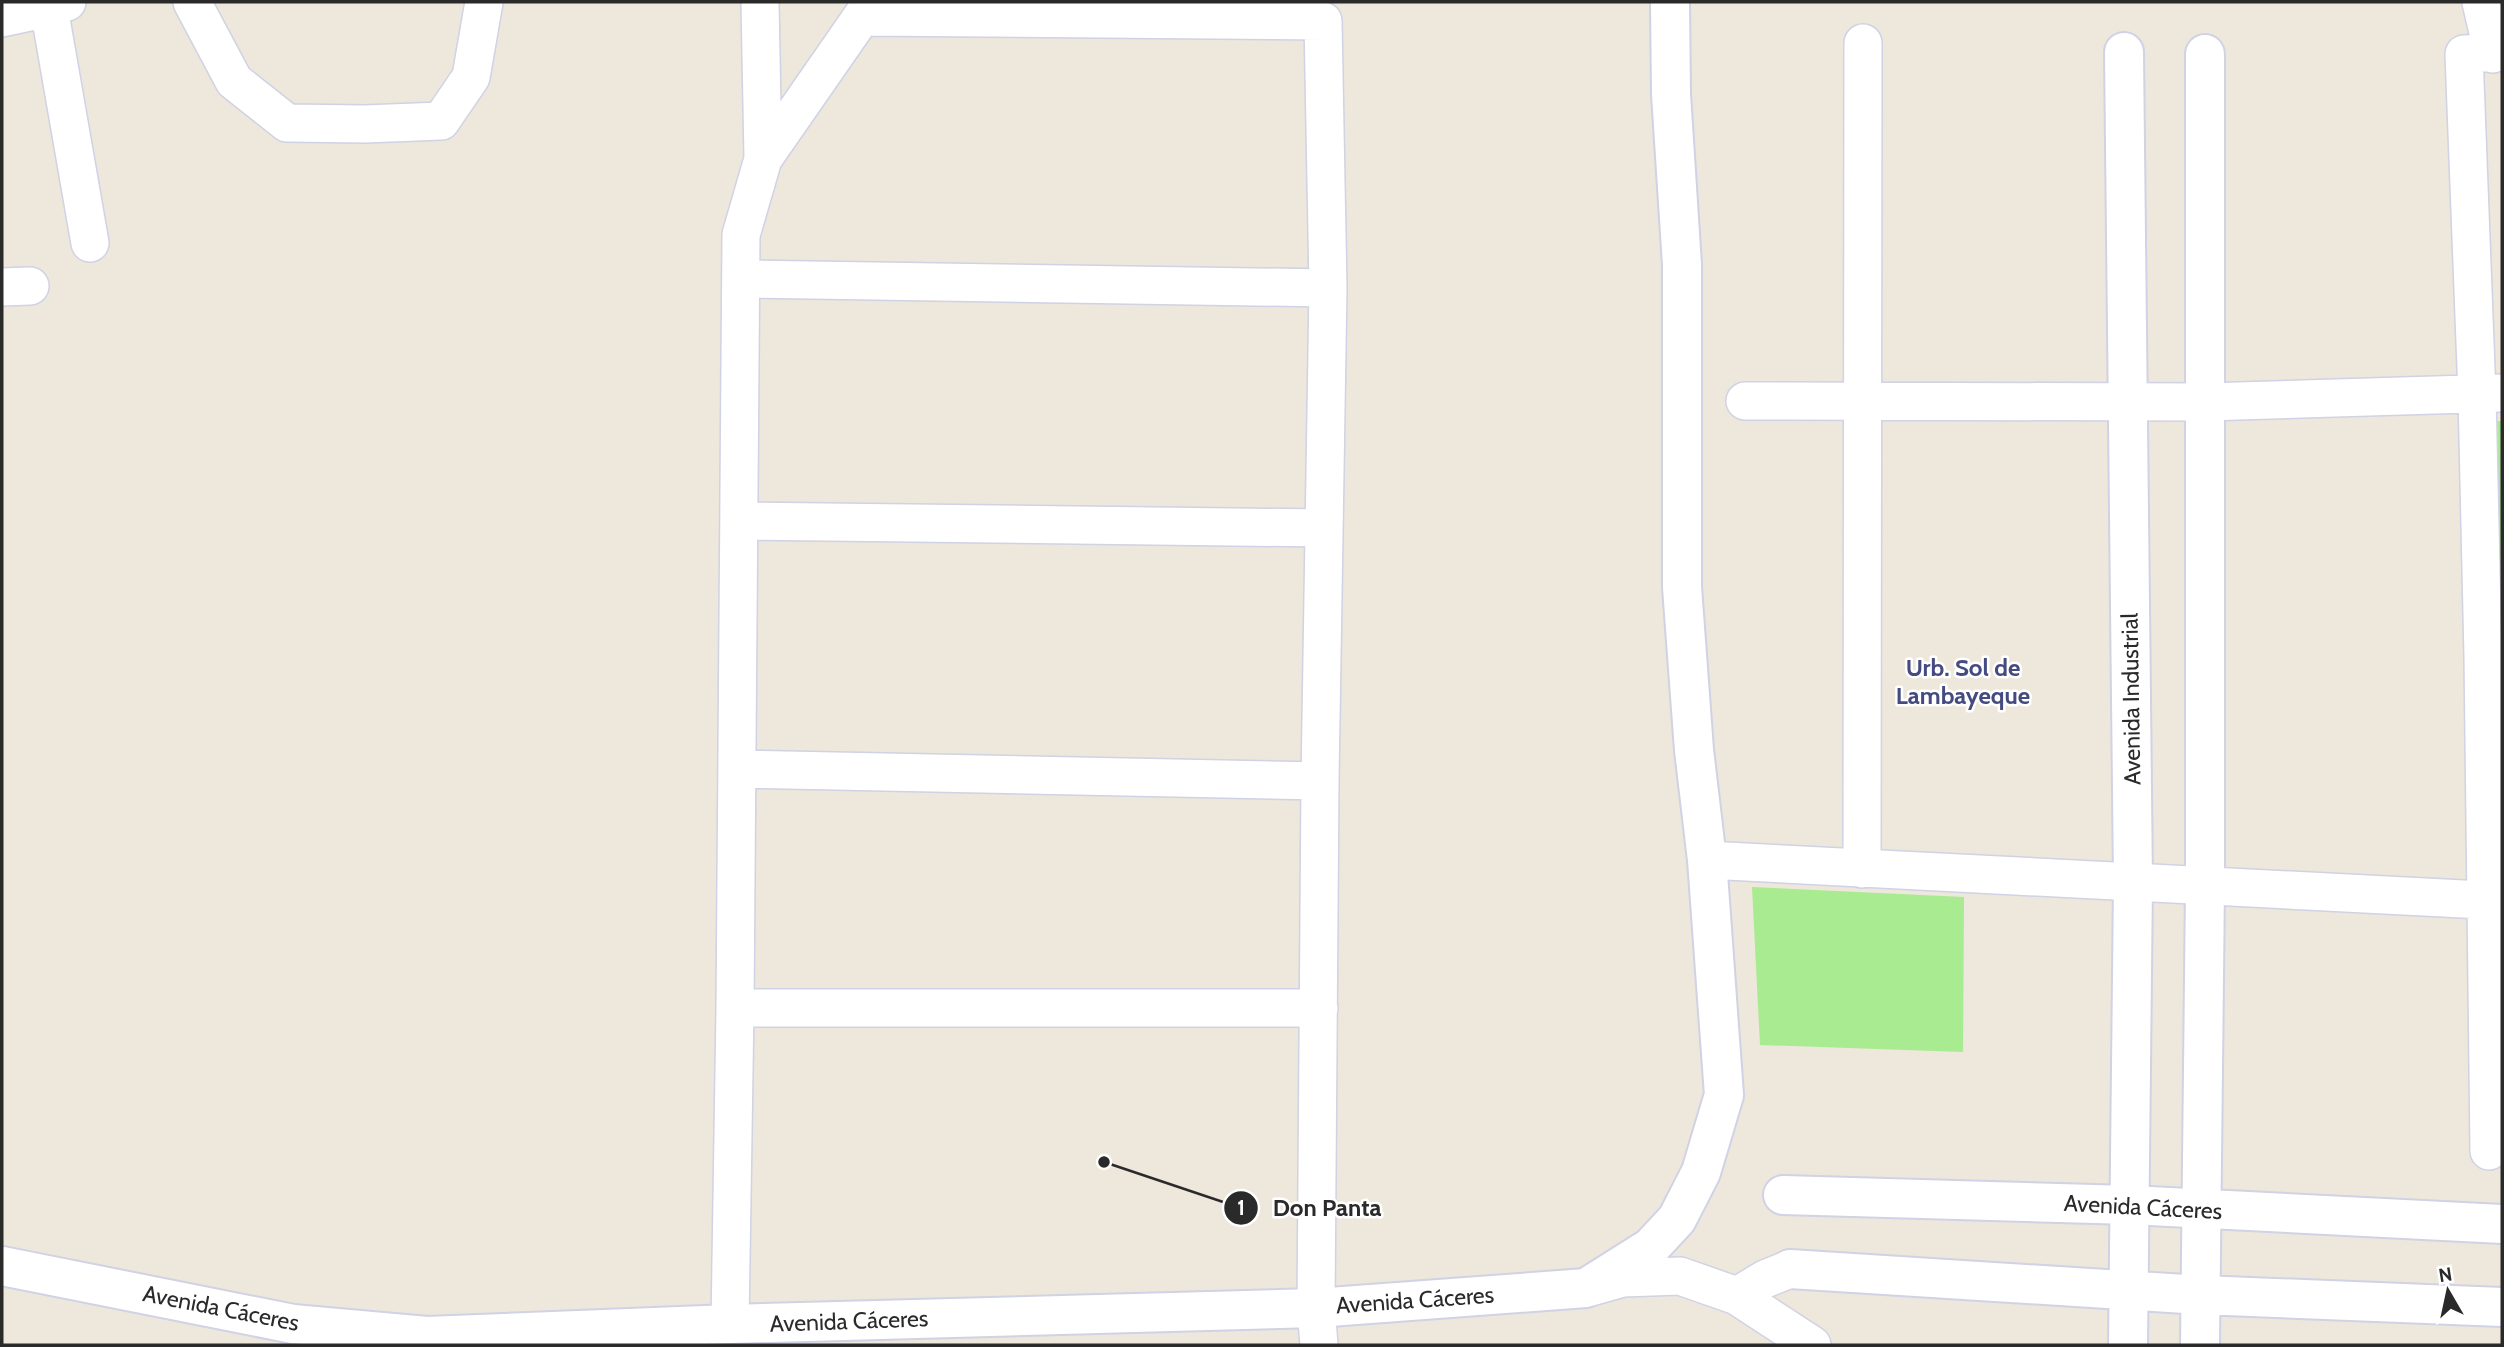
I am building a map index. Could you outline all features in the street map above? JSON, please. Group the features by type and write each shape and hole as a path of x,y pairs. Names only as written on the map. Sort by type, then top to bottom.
{"street":[{"path":"192,2 234,80 287,123 365,124 442,121 471,77 484,2"},
{"path":"730,1324 741,236 763,159 760,2"},
{"name":"Avenida Cáceres","path":"2,1266 293,1324 427,1336 730,1324 1316,1308 1586,1288 1651,1247 1677,1219 1701,1171 1724,1095 1707,860 1694,750 1682,587 1682,265 1671,94 1670,2"},
{"path":"2481,2 2498,53 2464,54 2490,394 2494,901 2489,1151"},
{"path":"2,18 58,5 90,243"},
{"path":"763,159 867,9 1323,22 1328,288 1320,781 1316,1308 1320,1345"},
{"path":"1862,869 1863,43"},
{"name":"Avenida Industrial","path":"2124,52 2133,883 2128,1345"},
{"path":"2200,1345 2205,886 2204,54"},
{"path":"741,279 1328,288"},
{"path":"1745,401 2205,402 2490,394"},
{"path":"738,521 1324,528"},
{"path":"737,769 1320,781"},
{"path":"1707,860 2494,901"},
{"path":"735,1008 1319,1008"},
{"name":"Avenida Cáceres","path":"1783,1195 2130,1205 2502,1224"},
{"path":"1737,1296 1765,1279 1790,1269 2201,1296 2502,1307"},
{"path":"1586,1288 1623,1278 1680,1276 1737,1296 1812,1345"}],"green space":[{"path":"2497,421 2502,421 2502,643 2500,643"},
{"path":"1752,887 1964,897 1963,1052 1760,1045"}],"place":[{"name":"Don Panta","path":"1104,1162"}],"district":[{"name":"Urb. Sol de Lambayeque","path":"1963,682"}]}
